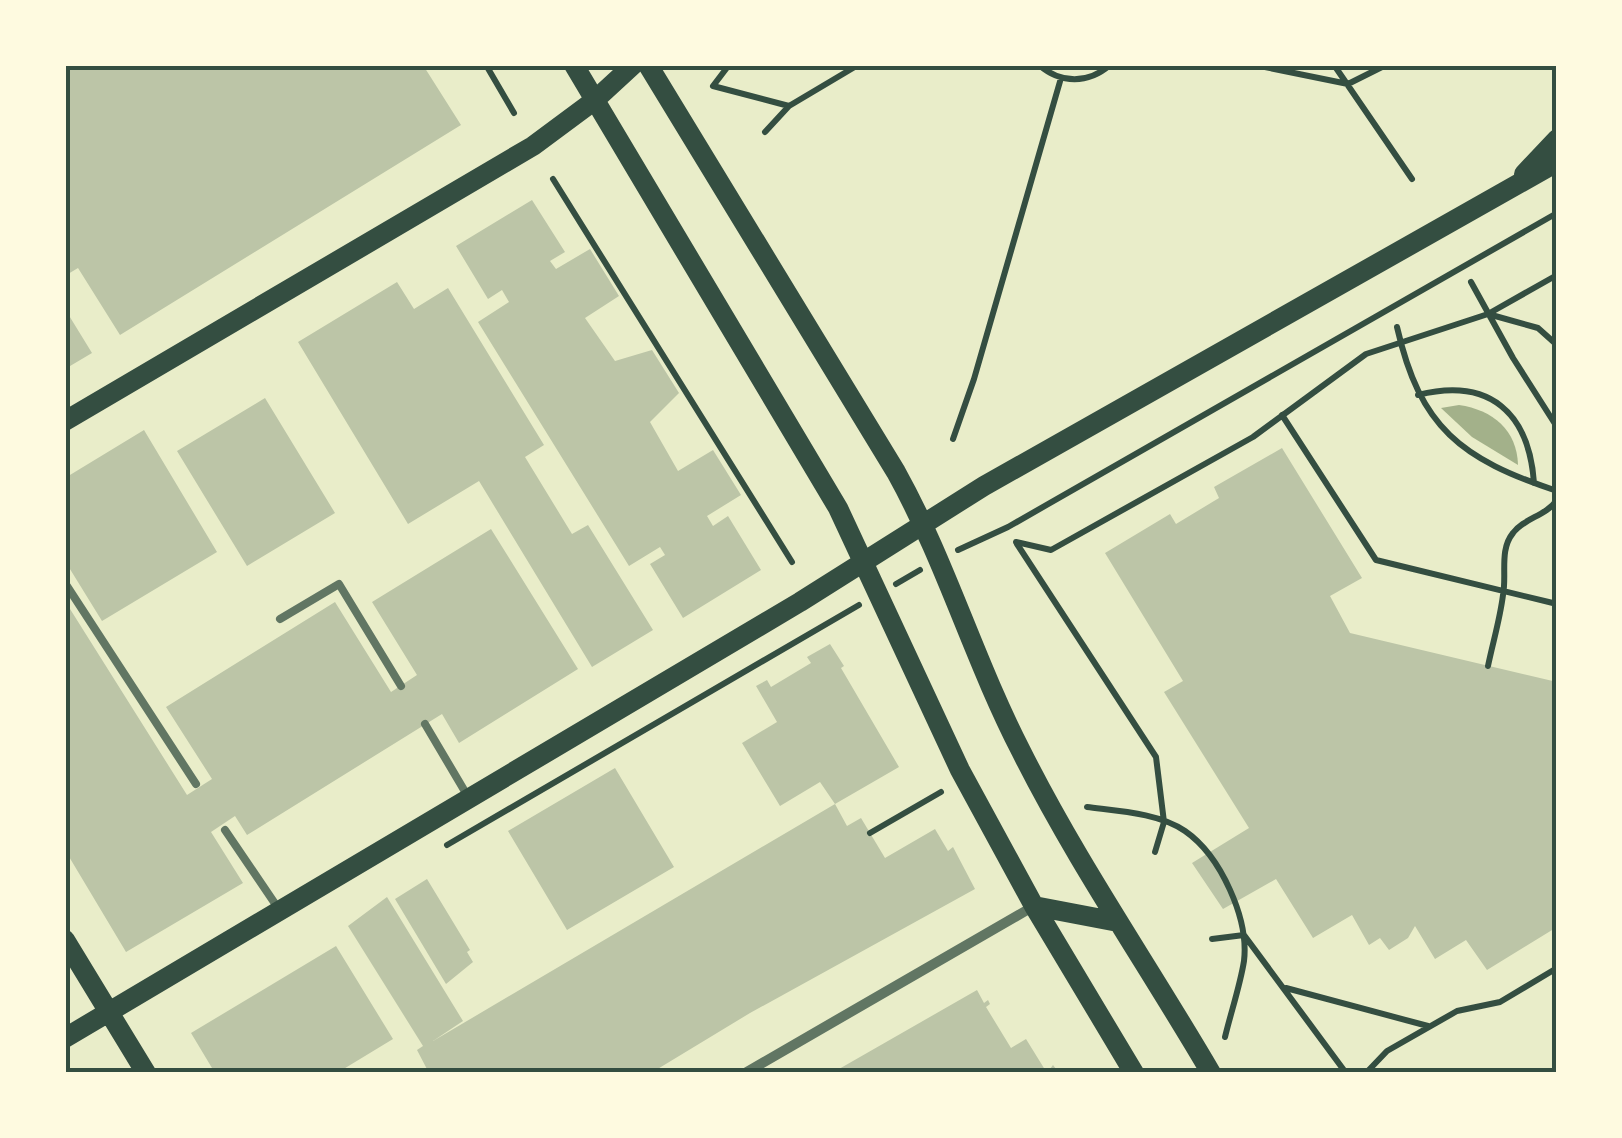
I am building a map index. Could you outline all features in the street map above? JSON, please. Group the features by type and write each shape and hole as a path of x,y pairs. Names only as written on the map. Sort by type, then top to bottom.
{"main road":[{"path":"574,65 827,488 960,770 1034,906 1134,1073"},
{"path":"65,421 533,146 595,100 632,65"},
{"path":"648,65 836,370 924,523 1018,745 1076,855 1211,1073"},
{"path":"1512,186 1557,139"},
{"path":"65,1038 865,562 984,486 1557,162"},
{"path":"1034,906 1118,922"},
{"path":"65,940 146,1073"}],"street":[{"path":"745,1073 1034,906"}],"lane":[{"path":"65,583 196,784"},
{"path":"280,619 339,584 401,686"},
{"path":"425,724 469,798"},
{"path":"225,830 280,910"}],"path":[{"path":"486,65 514,113"},
{"path":"729,65 713,86 788,106"},
{"path":"765,132 788,106 858,65"},
{"path":"1038,65 1061,78 1093,77 1110,65"},
{"path":"1255,65 1348,84 1386,65"},
{"path":"1334,65 1412,178"},
{"path":"954,439 1061,78"},
{"path":"553,178 792,562"},
{"path":"437,850 774,652 940,558 1008,527 1557,213"},
{"path":"1155,852 1164,822 1156,757 1016,542 1052,550 1253,436 1366,354 1488,314 1557,275"},
{"path":"1471,282 1557,427"},
{"path":"1488,314 1538,328 1557,345"},
{"path":"1396,327 1418,396 1440,426 1482,460 1557,491"},
{"path":"1418,396 1457,390 1494,401 1520,424 1534,483"},
{"path":"1282,415 1376,560 1557,604"},
{"path":"1488,666 1504,592 1509,539 1515,530 1550,510 1557,500"},
{"path":"870,834 941,792"},
{"path":"1088,807 1164,822 1184,830 1205,850 1239,906 1244,960 1226,1037"},
{"path":"1212,939 1244,934"},
{"path":"1244,934 1346,1073"},
{"path":"1366,1073 1388,1051 1457,1011 1500,1002 1557,968"},
{"path":"1285,988 1430,1026"}],"shaded area":[{"path":"1459,405 1482,412 1501,424 1513,442 1518,465 1472,437 1441,408"}],"building":[{"path":"65,65 423,65 461,125 120,335 78,268 68,274 65,270"},
{"path":"532,200 565,252 550,261 556,269 590,249 619,296 585,318 615,361 652,350 679,393 650,422 678,471 713,450 741,495 707,516 713,526 728,516 761,570 683,618 650,564 665,555 660,547 629,566 478,322 509,302 502,290 488,299 456,246"},
{"path":"397,282 414,309 448,288 544,445 525,457 572,534 588,525 653,630 592,667 479,481 408,524 298,342"},
{"path":"65,309 92,353 65,369"},
{"path":"265,398 335,513 247,566 177,451"},
{"path":"144,430 217,552 102,621 65,561 65,478"},
{"path":"1282,448 1362,578 1330,596 1350,633 1557,682 1557,927 1487,970 1466,940 1435,959 1415,926 1408,938 1389,950 1380,938 1369,945 1352,915 1313,938 1276,879 1223,909 1192,863 1249,828 1164,692 1183,681 1105,553 1170,514 1176,524 1219,498 1214,487"},
{"path":"491,529 578,669 459,743 442,714 247,835 235,816 211,832 243,883 126,952 65,850 65,601 187,795 212,779 166,707 335,602 391,692 417,675 372,602"},
{"path":"830,644 899,767 835,804 820,782 780,806 742,743 777,722 756,686 767,680 771,687 811,663 807,657"},
{"path":"615,768 674,867 567,930 508,831"},
{"path":"835,804 847,826 861,818 885,858 935,829 948,851 953,847 975,889 750,1013 651,1073 429,1073 417,1050 423,1046 348,926 387,897 463,1021 433,1041"},
{"path":"427,879 470,950 467,952 473,962 446,984 395,899"},
{"path":"336,946 393,1039 337,1073 215,1073 191,1033"},
{"path":"977,990 984,1003 988,1000 990,1004 986,1007 1011,1048 1026,1039 1047,1073 832,1073"}]}
